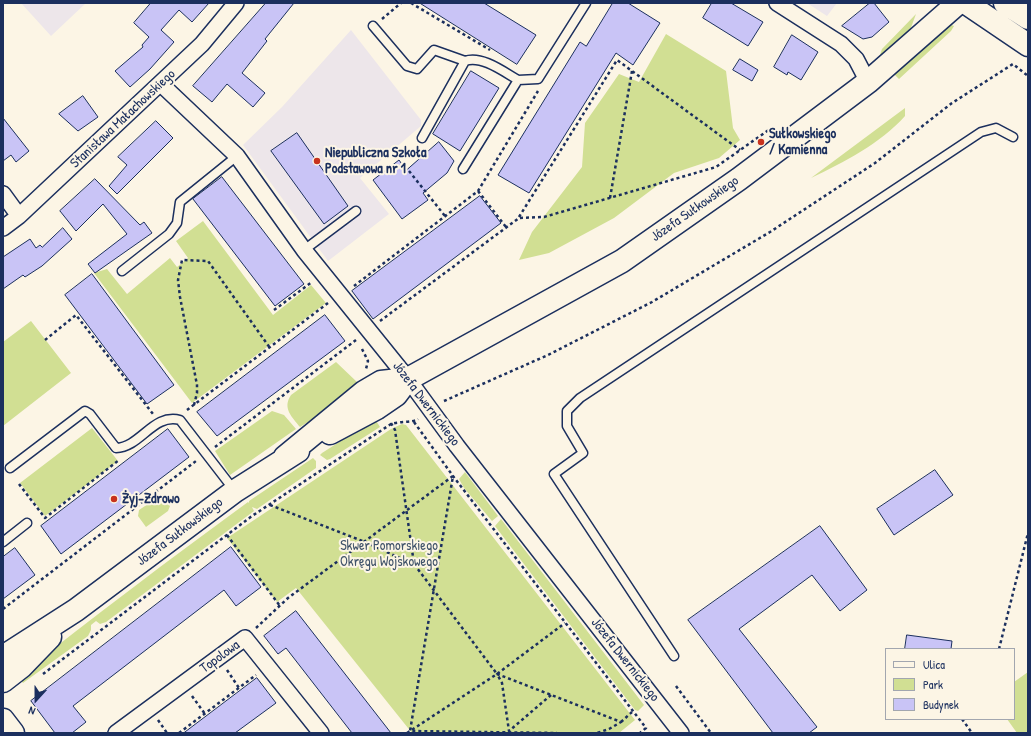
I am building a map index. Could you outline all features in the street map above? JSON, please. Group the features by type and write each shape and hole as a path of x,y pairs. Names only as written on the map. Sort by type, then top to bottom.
{"street":[{"name":"Stanisława Małachowskiego","path":"3,228 19,216 161,84 202,44 236,3"},
{"path":"777,3 841,44 856,59 868,82"},
{"name":"Józefa Sułkowskiego","path":"3,657 76,610 234,491 286,457 364,392 381,382 408,379 622,260 739,178 868,82 958,3"},
{"path":"966,3 994,10 1028,45"},
{"path":"1005,3 1028,18"},
{"name":"Józefa Dwernickiego","path":"161,84 237,156 304,250 408,379 462,452 681,733"},
{"path":"3,194 19,216"},
{"name":"Józefa Sułkowskiego","path":"3,681 20,667 76,610"},
{"name":"Topolowa","path":"116,733 245,638 321,733"},
{"path":"3,720 13,733"}],"lane":[{"path":"422,138 466,61 472,58 484,62 518,80 538,79 586,3"},
{"path":"373,26 407,66 418,69 434,50 466,61"},
{"path":"463,169 518,80"},
{"path":"674,656 554,474 583,453 567,426 567,411 587,394 981,132 996,128 1013,137"},
{"path":"122,271 169,234 177,223 180,202 237,156"},
{"path":"304,250 356,211"},
{"path":"10,468 85,411 90,414 116,448 125,448 160,422 172,418 180,420 234,491"},
{"path":"3,542 27,523"}],"path":[{"path":"373,26 401,3"},
{"path":"411,3 493,52"},
{"path":"367,330 519,218 617,60 740,150 716,167 544,217 519,218"},
{"path":"444,401 548,355 652,302 770,232 875,163 952,103 1013,64 1028,76"},
{"path":"610,198 632,71"},
{"path":"353,286 478,191 543,82 538,79"},
{"path":"409,171 445,216"},
{"path":"478,191 506,227"},
{"path":"194,405 197,393 196,378 189,350 178,280 182,260 208,261 270,348"},
{"path":"274,310 312,282"},
{"path":"176,419 329,303 334,309"},
{"path":"46,340 76,315 160,422"},
{"path":"3,608 358,338 368,361 365,372"},
{"path":"41,676 227,535 270,505 391,424 402,421 414,422 453,476 632,712 646,728 640,733"},
{"path":"391,424 395,430 414,564 497,674 502,683 509,732"},
{"path":"19,484 45,518 120,461 116,448"},
{"path":"245,638 288,598 453,476"},
{"path":"409,732 453,476"},
{"path":"270,505 365,542 414,564"},
{"path":"998,648 1028,533"},
{"path":"227,535 280,606"},
{"path":"409,732 497,674 565,623"},
{"path":"218,658 239,688"},
{"path":"179,733 268,667"},
{"path":"497,674 621,722"},
{"path":"183,684 205,714"},
{"path":"676,686 712,733"},
{"path":"509,732 551,695"},
{"path":"596,733 609,729 621,722 632,712"},
{"path":"963,720 972,733"},
{"path":"409,732 557,733"}],"shaded area":[{"path":"21,3 86,3 51,36"},
{"path":"807,3 837,3 827,16"},
{"name":"Niepubliczna Szkoła Podstawowa nr 1","path":"351,30 421,120 421,126 360,178 389,214 328,261 243,145 282,107"}],"green space":[{"path":"916,14 909,33 882,57 880,55 882,49"},
{"path":"949,24 954,26 951,31 899,79 893,73"},
{"path":"666,34 726,71 733,128 740,140 719,158 674,173 614,218 549,253 519,260 532,232 582,167 585,123 619,74 639,82"},
{"path":"905,108 905,116 873,144 849,159 811,178"},
{"path":"203,221 273,315 311,285 326,303 192,403 94,273 107,269 127,294 170,258 177,267 188,258 176,241"},
{"path":"31,321 71,373 3,426 3,342"},
{"path":"336,362 357,382 360,389 300,427 289,412 287,404 288,400 291,395"},
{"path":"272,411 284,415 296,429 230,475 215,451"},
{"path":"375,419 380,427 330,459 327,460 320,455 322,453"},
{"name":"Skwer Pomorskiego Okręgu Wojskowego","path":"402,424 406,425 635,720 619,733 412,733 296,588 277,602 227,538 391,429"},
{"path":"92,428 118,461 45,516 20,483"},
{"path":"313,458 316,461 316,468 257,509 252,507 254,511 106,622 100,624 96,621 91,625 91,630 88,636 23,683 18,677 103,610 248,502 249,503 249,501"},
{"path":"465,472 498,516 492,521 464,488 459,479"},
{"path":"160,496 170,506 168,511 146,527 138,516 139,510"},
{"path":"501,519 644,705 638,711 635,710 495,526"},
{"path":"1028,672 1028,733 1017,733 1008,720 1015,720 1015,681"}],"building":[{"path":"151,3 209,3 192,22 179,10 161,30 174,42 150,69 130,87 115,71 143,47 142,45 149,37 134,23"},
{"path":"266,3 294,3 265,39 267,41 242,73 265,93 253,107 227,84 212,102 193,86"},
{"path":"420,3 484,3 536,35 517,64"},
{"path":"613,3 628,3 660,23 633,65 616,53 529,193 498,175 580,42 586,46"},
{"path":"712,3 731,3 763,22 748,46 703,18"},
{"path":"870,3 874,3 889,22 872,37 863,39 842,26"},
{"path":"792,35 818,52 801,80 788,72 787,75 774,67"},
{"path":"740,59 758,70 752,81 733,70"},
{"path":"471,71 499,88 460,151 433,134"},
{"path":"83,96 98,117 78,131 59,114"},
{"path":"3,118 29,151 16,162 11,155 3,161"},
{"path":"156,121 173,138 117,194 109,186 127,165 118,157"},
{"path":"297,133 348,206 324,224 271,151"},
{"path":"439,142 454,161 447,173 423,193 428,200 402,219 373,180 399,160 406,170"},
{"path":"222,177 304,284 275,306 193,199"},
{"path":"95,179 140,225 144,222 152,233 95,273 88,264 127,234 103,204 76,231 60,211"},
{"path":"480,196 501,223 373,319 352,291"},
{"path":"63,228 72,239 42,266 25,277 23,275 3,289 3,257 30,239 36,248 40,245 42,247"},
{"path":"92,274 174,385 147,404 65,295"},
{"path":"325,315 345,341 217,436 197,412"},
{"path":"168,429 189,457 61,554 41,526"},
{"path":"935,470 953,495 894,535 877,509"},
{"path":"820,526 867,590 840,611 812,575 739,629 817,727 809,733 773,733 688,620"},
{"path":"231,547 261,587 236,606 224,590 73,706 86,722 72,733 55,733 31,701"},
{"path":"15,548 35,575 3,599 3,557"},
{"path":"296,611 391,733 352,733 286,648 278,654 264,636"},
{"path":"907,635 952,641 951,648 905,648"},
{"path":"257,678 276,703 235,733 184,733"}],"place":[{"name":"Sułkowskiego / Kamienna","path":"761,142"},
{"name":"Niepubliczna Szkoła Podstawowa nr 1","path":"317,161"},
{"name":"Żyj-Zdrowo","path":"114,499"}]}
